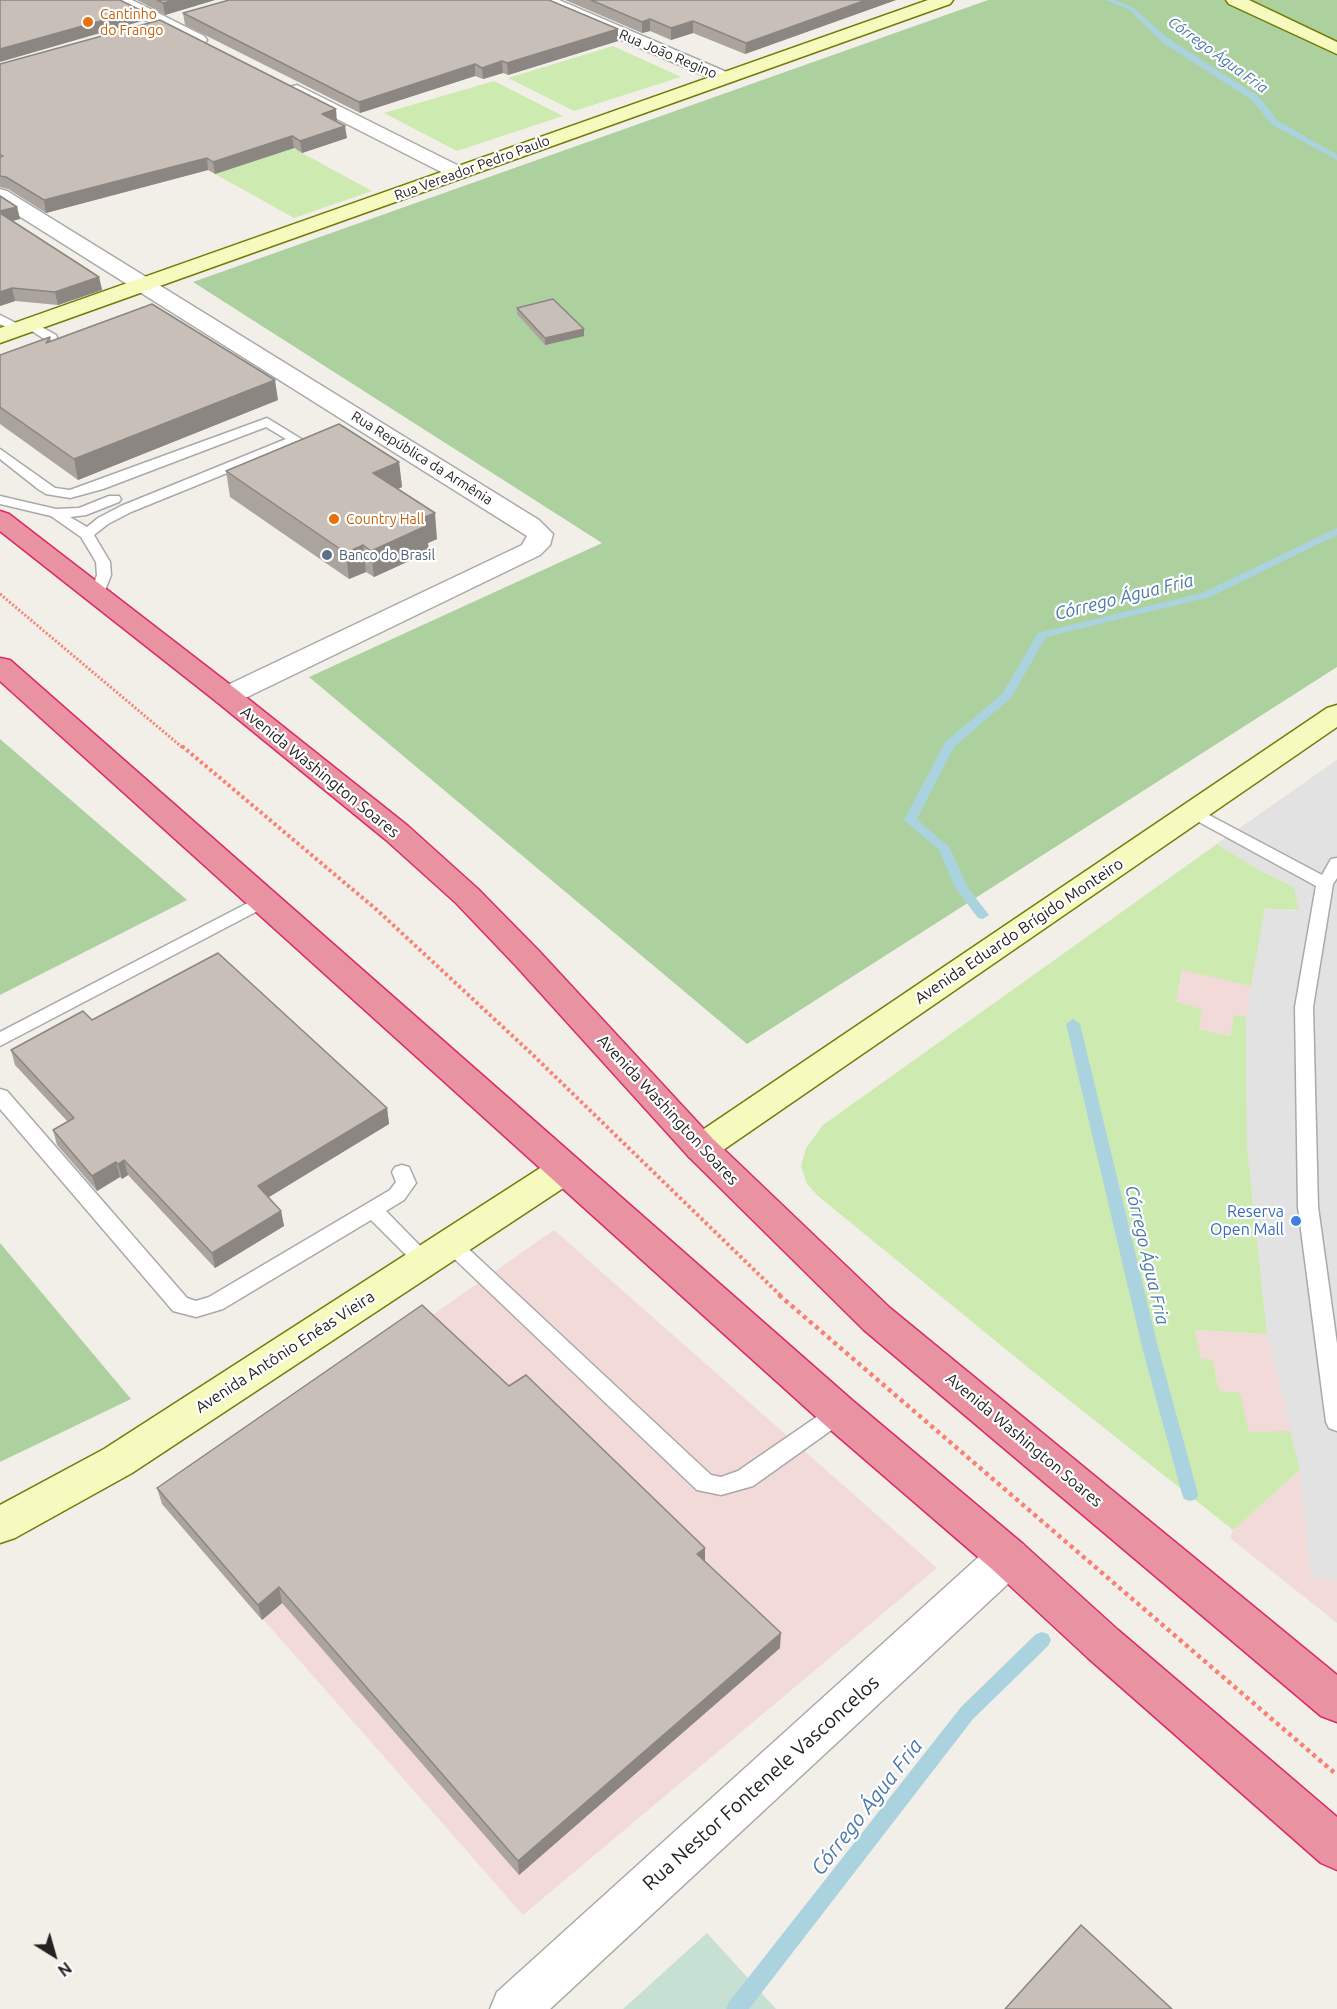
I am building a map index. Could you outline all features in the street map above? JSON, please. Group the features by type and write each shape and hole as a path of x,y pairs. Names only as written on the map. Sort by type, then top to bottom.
{"highway":[{"name":"Avenida Washington Soares","path":"0,519 227,696 397,833 467,896 536,967 701,1148 877,1319 1337,1702"},
{"path":"0,666 838,1413 1008,1557 1103,1644 1337,1847"}],"street":[{"path":"119,0 210,47"},
{"name":"Rua João Regino","path":"544,0 725,78"},
{"name":"Rua Vereador Pedro Paulo","path":"12,327 144,286 944,0"},
{"path":"1235,0 1337,49"},
{"path":"143,29 183,17"},
{"path":"285,85 458,172"},
{"name":"Rua República da Armênia","path":"0,195 530,525 540,534 537,545 531,550 227,696"},
{"name":"Avenida Eduardo Brígido Monteiro","path":"701,1148 1337,714"},
{"name":"Avenida Antônio Enéas Vieira","path":"0,1525 118,1461 564,1170"},
{"name":"Rua Nestor Fontenele Vasconcelos","path":"514,2009 1008,1557"}],"lane":[{"path":"0,363 52,342 52,338 12,327"},
{"path":"0,453 51,491 70,494 98,486 267,422 296,440 126,509 103,521 87,534"},
{"path":"0,500 56,513 81,512 114,499"},
{"path":"56,513 87,534 103,562 104,575 98,596"},
{"path":"1194,812 1325,884"},
{"path":"1337,863 1325,884 1304,1007 1308,1207 1337,1422"},
{"path":"0,1040 263,901"},
{"path":"0,1096 180,1305 196,1309 216,1304 397,1195 406,1183 402,1172"},
{"path":"373,1210 438,1252 705,1483 722,1486 745,1479 838,1413"}],"path":[{"path":"0,594 378,910 532,1055 765,1283 1337,1775"}],"shaded area":[{"name":"Reserva Open Mall","path":"1337,760 1337,1623 1230,1538 1233,1530 1300,1470 1248,1432 1240,1392 1219,1391 1213,1360 1201,1360 1195,1330 1266,1334 1234,1016 1230,1036 1199,1029 1176,1003 1182,970 1265,908 1296,911 1294,887 1261,871 1217,844"},
{"name":"Reserva Open Mall","path":"1337,760 1337,1581 1311,1577 1300,1470 1267,1334 1247,1145 1246,1017 1265,908 1296,911 1299,909 1294,887 1261,871 1217,844"},
{"path":"554,1230 937,1568 523,1915 162,1504"}],"green space":[{"path":"988,0 1337,0 1337,667 747,1044 309,677 602,543 193,282"},
{"path":"613,46 681,77 574,111 508,78"},
{"path":"494,81 563,116 457,151 384,113"},
{"path":"293,148 372,191 294,218 215,174"},
{"path":"0,739 187,900 0,995"},
{"path":"1217,844 1261,871 1294,887 1299,910 1265,909 1251,986 1182,970 1176,1002 1202,1009 1199,1029 1230,1036 1234,1015 1246,1017 1247,1145 1267,1334 1195,1330 1201,1359 1213,1360 1219,1391 1240,1392 1249,1432 1290,1431 1300,1470 1233,1530 1036,1374 818,1196 807,1184 801,1166 806,1148 823,1125"},
{"path":"0,1243 131,1399 0,1462"},
{"path":"707,1933 776,2009 623,2009"}],"building":[{"path":"0,0 120,0 140,10 0,49"},
{"path":"157,0 175,0 163,3"},
{"path":"229,0 549,0 618,29 507,63 502,61 482,68 475,64 359,102 183,13"},
{"path":"591,0 866,0 746,43 693,21 671,28 650,19 642,22"},
{"path":"160,20 336,109 322,114 345,126 300,141 292,136 213,162 207,158 44,200 6,177 0,176 0,157 3,156 0,154 0,64"},
{"path":"0,196 17,207 0,211"},
{"path":"0,213 99,277 55,292 12,288 0,292"},
{"path":"553,299 584,329 545,338 517,308"},
{"path":"152,304 275,380 74,459 0,407 0,355 50,337 46,343"},
{"name":"Country Hall","path":"339,424 399,462 373,473 435,513 417,520 426,526 371,551 363,545 346,553 226,471"},
{"path":"218,953 387,1108 258,1186 281,1211 212,1253 124,1160 92,1176 53,1130 74,1118 11,1050 83,1011 92,1020"},
{"path":"422,1305 509,1386 526,1375 705,1548 697,1554 781,1633 518,1861 279,1587 258,1605 157,1488"},
{"path":"1081,1925 1172,2009 1005,2009"}],"waterway":[{"name":"Córrego Água Fria","path":"1109,0 1130,8 1166,41 1255,98 1274,122 1337,158"},
{"name":"Córrego Água Fria","path":"983,915 962,889 944,848 910,820 949,745 1007,696 1042,635 1206,595 1337,531"},
{"name":"Córrego Água Fria","path":"1073,1024 1151,1351 1190,1494"},
{"name":"Córrego Água Fria","path":"736,2009 967,1713 1042,1640"}],"place":[{"name":"Cantinho do Frango","path":"88,22"},
{"name":"Country Hall","path":"334,519"},
{"name":"Banco do Brasil","path":"327,555"},
{"name":"Reserva Open Mall","path":"1296,1221"}]}
